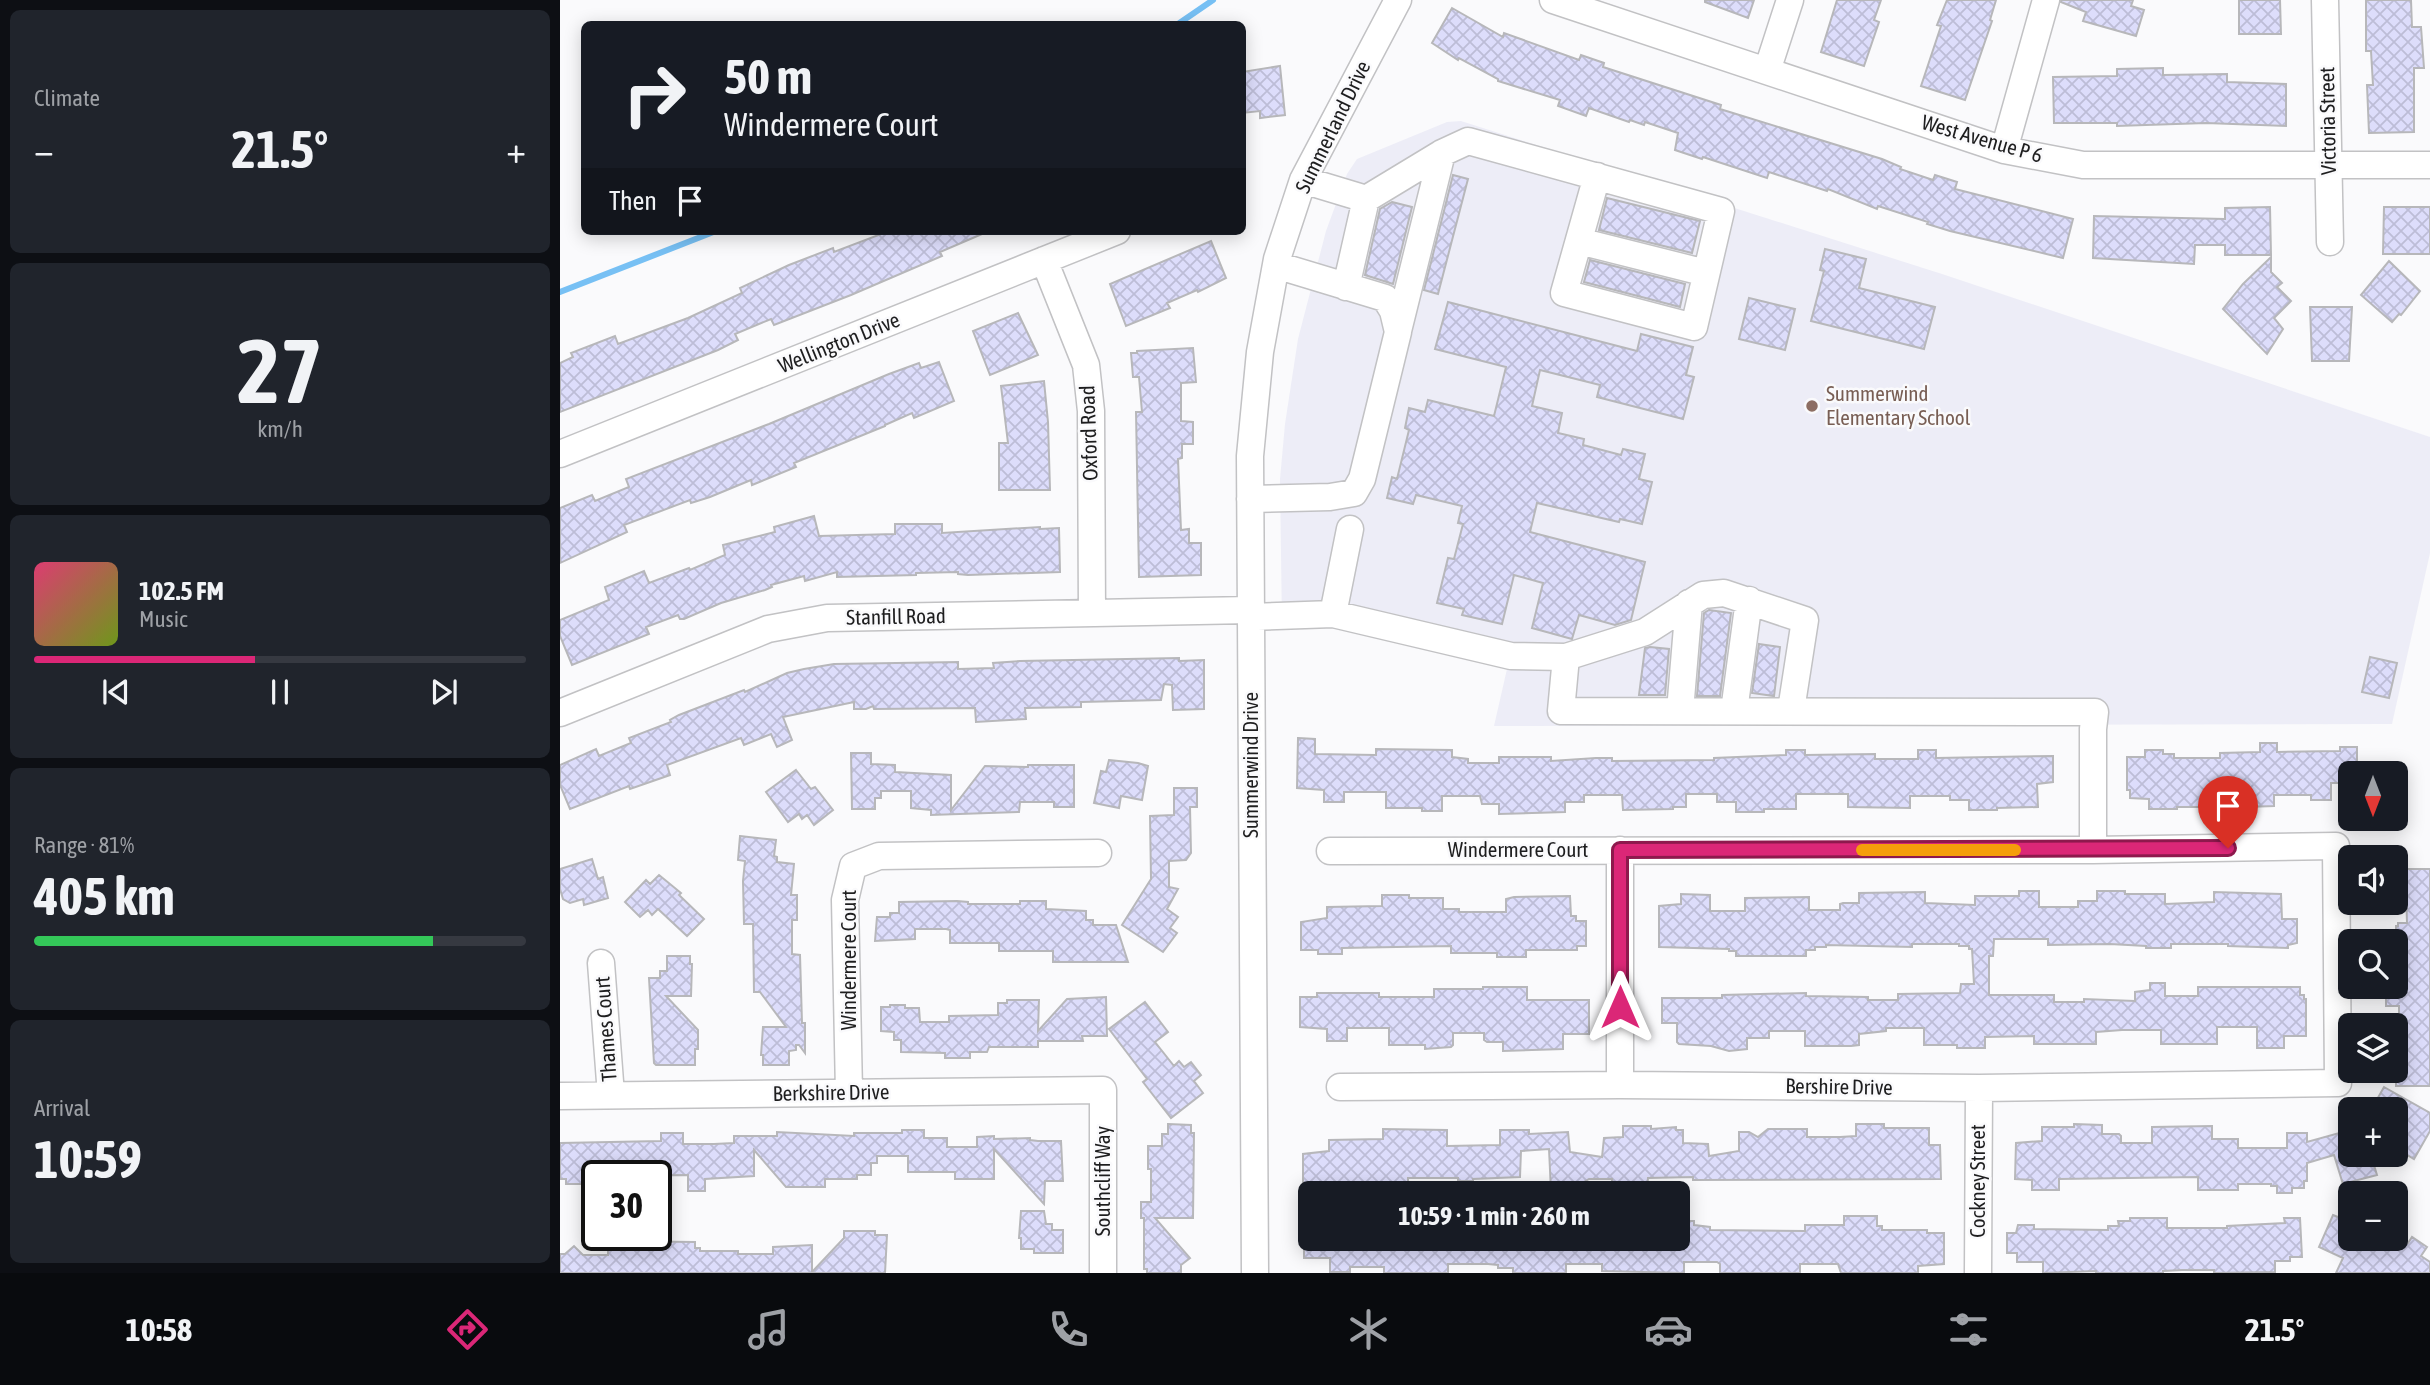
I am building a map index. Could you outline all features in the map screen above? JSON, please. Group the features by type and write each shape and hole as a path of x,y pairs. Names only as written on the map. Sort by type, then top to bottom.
{"street":[{"name":"Summerland Drive","path":"1276,262 1303,180 1398,0"},
{"name":"West Avenue P 6","path":"1553,0 2004,150 2083,165 2430,165"},
{"path":"1767,71 1790,0"},
{"path":"2004,150 2046,0"},
{"name":"Victoria Street","path":"2325,0 2330,242"},
{"path":"1346,286 1366,199 1442,153 1468,141 1597,176 1721,211 1694,327 1564,293 1597,176"},
{"path":"1250,499 1330,497 1354,493 1362,480 1442,153"},
{"path":"1303,180 1366,199"},
{"name":"Wellington Drive","path":"560,454 1107,235"},
{"path":"1579,241 1706,273"},
{"name":"Oxford Road","path":"1044,260 1086,365 1091,411 1092,613"},
{"path":"1276,262 1385,298 1393,311 1398,332"},
{"name":"Summerwind Drive","path":"1255,1273 1250,456 1260,352 1276,262"},
{"path":"1332,614 1350,529"},
{"name":"Stanfill Road","path":"560,713 768,629 827,618 1092,613 1332,614 1511,656 1566,657 1645,632 1703,595 1724,593 1805,620 1791,710"},
{"path":"1734,711 1749,600"},
{"path":"1681,711 1689,603"},
{"path":"1566,657 1561,711 2095,712 2092,729 2092,850"},
{"name":"Windermere Court","path":"1330,851 2092,850 2336,846 2338,1083"},
{"path":"1620,850 1620,1085"},
{"name":"Windermere Court","path":"849,1092 845,900 853,866 879,856 1098,853"},
{"name":"Thames Court","path":"601,963 611,1095"},
{"name":"Bershire Drive","path":"1340,1087 1620,1085 1979,1088 2338,1083"},
{"name":"Cockney Street","path":"1978,1273 1979,1088"},
{"name":"Berkshire Drive","path":"560,1096 1102,1090"},
{"name":"Southcliff Way","path":"1102,1090 1103,1273"}],"shaded area":[{"name":"Summerwind Elementary School","path":"1461,121 1942,274 2430,437 2430,553 2392,724 1494,726 1507,669 1335,626 1282,627 1280,479 1285,424 1298,339 1326,231 1347,174 1357,159 1447,122"}],"building":[{"path":"1705,0 1754,0 1748,18"},
{"path":"1837,0 1881,0 1874,20 1879,22 1864,66 1821,52"},
{"path":"1947,0 1996,0 1990,20 1992,21 1965,100 1921,86 1941,26 1937,25"},
{"path":"2061,0 2133,0 2131,6 2144,10 2136,36 2083,21 2086,12"},
{"path":"2239,0 2280,0 2281,34 2239,34"},
{"path":"2366,0 2411,0 2412,27 2421,27 2424,68 2414,68 2414,132 2369,133 2367,85 2373,85 2371,51 2366,51"},
{"path":"1452,8 1503,37 1504,33 1579,60 1581,55 1604,63 1603,67 1721,105 1720,109 1882,159 1901,167 1900,169 1933,180 1935,175 1957,182 1955,189 2073,219 2063,258 1950,231 1878,206 1877,209 1828,189 1827,191 1769,172 1767,178 1703,157 1702,159 1675,150 1678,133 1645,122 1644,125 1630,120 1629,122 1589,108 1586,116 1558,106 1560,100 1498,81 1432,43"},
{"path":"1280,66 1285,115 1260,118 1260,111 1246,113 1246,71"},
{"path":"2163,68 2163,75 2227,74 2227,82 2286,84 2286,126 2206,123 2117,126 2117,123 2054,123 2053,77 2117,76 2117,69"},
{"path":"1453,175 1468,179 1438,294 1424,290"},
{"path":"1607,198 1700,221 1692,253 1599,230"},
{"path":"1392,202 1412,207 1393,284 1365,275 1380,209"},
{"path":"2270,207 2271,255 2225,255 2225,245 2195,245 2194,264 2093,258 2094,216 2225,219 2225,208"},
{"path":"2384,207 2430,207 2430,254 2383,254"},
{"path":"879,235 980,235 940,252 942,256 851,295 774,325 771,319 735,334 738,340 718,350 560,412 560,363 573,357 571,353 615,336 618,344 688,318 742,293 740,288 789,265 833,248 834,252"},
{"path":"1211,241 1226,278 1167,303 1170,308 1126,326 1110,284"},
{"path":"1825,249 1866,259 1859,288 1935,307 1924,349 1811,321 1824,271 1820,270"},
{"path":"2271,257 2271,272 2282,283 2277,287 2291,301 2274,318 2283,329 2267,354 2223,309 2243,284"},
{"path":"1590,260 1685,284 1680,307 1584,282"},
{"path":"2389,261 2420,291 2392,322 2361,295"},
{"path":"1749,298 1795,309 1785,350 1739,339"},
{"path":"1448,302 1637,351 1641,334 1693,347 1686,375 1694,377 1683,419 1597,397 1600,385 1540,370 1532,406 1562,413 1558,433 1584,439 1583,445 1621,455 1623,449 1645,454 1639,479 1652,482 1642,524 1620,519 1619,522 1537,503 1530,532 1645,562 1631,620 1615,625 1579,615 1572,639 1532,628 1543,583 1514,575 1502,624 1462,615 1464,609 1437,603 1448,558 1454,559 1463,524 1458,523 1462,506 1416,495 1413,504 1387,498 1392,477 1397,479 1409,430 1405,428 1409,408 1425,412 1428,400 1494,416 1506,367 1435,349"},
{"path":"2310,307 2352,307 2349,361 2312,361"},
{"path":"1018,313 1038,355 990,375 973,331"},
{"path":"1193,348 1196,382 1181,383 1181,421 1193,422 1193,444 1182,444 1182,458 1178,459 1181,530 1189,529 1189,543 1201,543 1201,575 1139,577 1136,412 1142,412 1139,377 1133,377 1131,353"},
{"path":"939,362 954,401 914,418 912,413 794,463 796,467 752,485 751,480 710,497 691,503 690,500 624,525 627,532 560,563 560,508 592,495 595,501 629,487 626,479 889,374 919,363 921,368"},
{"path":"1044,381 1050,490 999,490 999,443 1008,443 1001,386"},
{"path":"814,516 819,536 895,534 895,524 942,524 942,533 1059,528 1060,572 968,575 958,572 837,577 837,572 805,581 804,576 771,585 772,587 765,590 721,603 684,619 680,619 678,615 646,627 649,634 572,665 560,636 560,620 609,600 605,587 644,571 649,583 689,568 690,570 725,555 723,545 775,532 774,527"},
{"path":"1709,610 1731,613 1720,696 1697,696 1704,613"},
{"path":"1759,644 1780,647 1774,696 1752,693"},
{"path":"1645,648 1669,649 1665,695 1639,695"},
{"path":"2370,657 2397,663 2389,698 2362,692"},
{"path":"1179,658 1179,661 1204,660 1204,709 1173,710 1172,685 1164,684 1161,700 1081,702 1081,707 1025,708 1026,719 976,722 975,708 874,709 873,706 854,709 854,702 783,717 792,740 777,747 771,734 744,745 741,738 667,765 670,775 630,789 629,786 570,809 560,785 560,765 596,749 599,756 631,743 629,738 671,722 670,720 679,715 744,690 745,692 787,673 804,669 834,664 958,662 958,669 994,668 993,663 1020,661"},
{"path":"1298,738 1315,739 1315,754 1376,755 1376,749 1452,750 1452,757 1468,759 1468,763 1499,763 1499,757 1551,757 1551,761 1596,758 1612,758 1612,761 1714,760 1786,755 1786,750 1805,750 1805,755 1875,754 1875,759 1918,759 1918,750 1936,750 1936,758 2053,756 2053,782 2037,784 2038,807 1997,810 1969,810 1969,800 1950,800 1950,796 1910,796 1910,808 1848,807 1848,794 1796,794 1796,809 1736,812 1736,802 1717,802 1717,794 1686,794 1686,807 1673,809 1623,810 1622,795 1584,795 1584,802 1565,802 1565,812 1499,814 1499,804 1482,804 1480,796 1442,796 1442,811 1422,811 1422,808 1386,808 1386,792 1344,792 1344,802 1324,802 1324,790 1297,788"},
{"path":"2260,743 2277,743 2277,752 2340,751 2340,747 2357,747 2357,761 2338,761 2338,783 2331,783 2331,800 2311,800 2311,795 2274,795 2274,806 2246,807 2246,791 2211,793 2211,807 2149,809 2149,799 2130,798 2130,790 2127,790 2127,757 2145,757 2145,750 2163,750 2163,754 2174,754 2174,758 2220,758 2220,753 2260,752"},
{"path":"851,753 871,753 871,764 895,765 895,772 951,775 951,810 985,766 1074,765 1074,807 1054,807 1054,802 1020,802 1019,812 931,815 931,810 911,808 911,791 881,791 881,798 875,798 875,809 852,809"},
{"path":"1109,760 1148,766 1142,800 1121,796 1119,808 1094,803 1101,771 1106,772"},
{"path":"796,770 811,789 815,787 833,810 814,825 807,815 802,819 799,814 788,822 766,792"},
{"path":"1174,788 1197,788 1197,807 1190,807 1191,853 1186,860 1169,861 1169,887 1178,889 1167,909 1178,917 1170,928 1177,933 1163,952 1122,925 1151,879 1150,816 1174,815"},
{"path":"740,836 776,840 774,856 777,857 777,862 794,864 791,895 797,895 797,920 792,920 792,954 800,955 805,1053 796,1045 796,1050 789,1051 789,1065 763,1065 763,1027 786,1027 760,992 754,992 753,924 744,924 745,861 738,860"},
{"path":"592,859 598,879 603,877 608,898 584,905 583,899 570,903 563,899 560,869"},
{"path":"2408,869 2430,869 2430,1086 2396,1086 2396,1083 2408,1083 2408,1013 2399,1013 2399,1006 2386,1006 2386,999 2408,999 2408,929 2396,929 2398,923 2407,923"},
{"path":"659,875 681,893 679,895 704,919 687,936 658,909 652,915 648,910 640,917 625,902 646,880 650,884"},
{"path":"2019,891 2039,891 2039,907 2078,907 2078,901 2097,901 2097,891 2165,894 2165,904 2214,902 2214,892 2281,894 2282,919 2297,919 2297,943 2288,945 2288,948 2228,944 2171,944 2171,948 2110,944 2048,945 2048,939 1994,939 1993,956 1989,956 1989,995 2054,995 2054,1002 2084,1002 2084,999 2135,1001 2135,992 2150,990 2150,983 2165,983 2165,996 2198,996 2198,987 2300,987 2300,995 2304,995 2306,999 2306,1036 2284,1036 2284,1048 2257,1048 2257,1027 2217,1027 2217,1044 2161,1044 2161,1030 2122,1030 2096,1032 2096,1044 2034,1044 2034,1036 1985,1037 1985,1048 1957,1048 1957,1045 1924,1045 1924,1028 1886,1028 1886,1031 1859,1034 1859,1045 1851,1046 1805,1046 1805,1031 1769,1031 1769,1038 1747,1038 1747,1049 1729,1051 1711,1046 1679,1044 1677,1023 1662,1023 1662,998 1806,993 1806,996 1898,1000 1898,994 1960,993 1961,984 1974,984 1972,949 1959,944 1912,944 1912,947 1826,945 1815,947 1815,950 1806,950 1806,956 1736,956 1736,951 1729,949 1659,947 1659,906 1681,904 1681,894 1710,895 1710,911 1745,911 1745,898 1809,897 1809,910 1840,910 1840,904 1859,903 1859,893 1925,892 1925,903 1975,905 1975,896 2019,896"},
{"path":"1382,895 1443,898 1443,909 1459,909 1459,912 1506,912 1506,899 1514,897 1570,896 1571,916 1576,916 1576,921 1586,921 1586,946 1577,946 1577,950 1526,950 1526,957 1497,957 1497,953 1451,953 1451,946 1342,948 1342,954 1318,954 1318,950 1301,950 1301,922 1327,918 1327,907 1382,906"},
{"path":"957,901 968,904 1020,904 1020,901 1046,901 1046,909 1086,911 1086,920 1093,920 1093,925 1116,925 1128,962 1053,962 1053,951 999,951 999,943 950,943 950,930 946,929 915,929 915,939 875,941 877,917 890,917 890,913 899,913 899,902"},
{"path":"667,956 690,956 691,996 666,996 698,1030 695,1065 654,1063 649,978 660,978 660,971 667,971"},
{"path":"1527,987 1527,1000 1589,1000 1589,1034 1563,1034 1563,1049 1503,1051 1503,1042 1487,1042 1484,1040 1484,1033 1453,1033 1451,1047 1425,1049 1425,1045 1389,1045 1389,1028 1347,1028 1347,1041 1327,1041 1327,1029 1300,1027 1300,997 1317,997 1317,993 1379,993 1379,997 1434,997 1434,989"},
{"path":"1106,997 1107,1036 1082,1036 1083,1041 1038,1041 1038,1047 989,1047 987,1052 970,1052 970,1058 945,1058 945,1053 901,1052 901,1040 894,1040 894,1032 881,1031 881,1007 890,1005 919,1008 920,1022 949,1022 949,1016 998,1015 998,1003 1007,1003 1007,1000 1039,1000 1038,1031 1067,999"},
{"path":"1145,1002 1168,1032 1155,1042 1174,1066 1179,1061 1184,1067 1191,1062 1201,1075 1194,1081 1203,1093 1171,1118 1143,1082 1147,1079 1109,1029"},
{"path":"2384,1087 2402,1097 2378,1097"},
{"path":"2408,1101 2430,1113 2430,1131 2414,1159 2408,1155"},
{"path":"1168,1124 1191,1125 1191,1133 1194,1133 1193,1218 1155,1218 1190,1258 1181,1265 1181,1273 1147,1273 1147,1269 1144,1269 1144,1218 1141,1218 1141,1202 1151,1202 1148,1146 1162,1146 1162,1134 1168,1134"},
{"path":"1856,1124 1884,1124 1884,1128 1929,1128 1929,1145 1940,1145 1941,1179 1693,1180 1693,1177 1648,1178 1648,1181 1551,1181 1549,1149 1521,1151 1520,1177 1473,1181 1458,1181 1458,1178 1408,1178 1408,1181 1303,1181 1303,1154 1329,1151 1329,1140 1383,1139 1383,1129 1447,1130 1447,1146 1500,1145 1500,1130 1529,1130 1529,1134 1568,1132 1570,1152 1602,1157 1604,1138 1623,1137 1623,1126 1651,1126 1651,1129 1676,1127 1676,1130 1683,1130 1683,1143 1708,1144 1709,1156 1739,1151 1739,1132 1749,1132 1758,1137 1768,1129 1807,1129 1807,1137 1856,1136"},
{"path":"2074,1124 2102,1125 2102,1134 2119,1134 2121,1143 2152,1143 2152,1127 2212,1126 2212,1139 2238,1139 2238,1148 2287,1148 2287,1133 2307,1133 2307,1142 2338,1133 2338,1167 2375,1167 2377,1175 2342,1181 2334,1155 2307,1163 2307,1181 2304,1181 2304,1188 2292,1188 2292,1193 2277,1193 2277,1186 2271,1184 2238,1184 2238,1190 2198,1190 2198,1177 2059,1179 2059,1190 2032,1190 2032,1180 2015,1179 2016,1143 2042,1141 2042,1127 2074,1127"},
{"path":"902,1130 924,1130 924,1138 947,1138 947,1147 977,1147 977,1137 994,1136 994,1139 1061,1141 1063,1181 1045,1181 1044,1204 994,1149 994,1179 955,1179 955,1172 908,1172 908,1156 877,1156 877,1163 871,1163 871,1175 857,1175 857,1179 825,1179 825,1187 786,1187 754,1150 754,1176 705,1179 705,1191 688,1191 688,1175 672,1175 672,1160 581,1160 581,1184 566,1184 566,1179 560,1179 560,1143 661,1141 661,1133 683,1133 683,1144 714,1144 734,1143 734,1136 777,1136 777,1132 854,1136 854,1133 902,1133"},
{"path":"1021,1211 1044,1211 1046,1224 1052,1224 1052,1230 1063,1230 1063,1253 1034,1253 1034,1249 1021,1249"},
{"path":"2333,1215 2338,1217 2338,1251 2408,1251 2408,1243 2412,1237 2427,1247 2421,1256 2430,1262 2430,1273 2336,1273 2343,1258 2319,1247"},
{"path":"1844,1216 1877,1216 1877,1226 1882,1226 1882,1230 1927,1230 1927,1233 1944,1233 1944,1264 1918,1266 1918,1273 1841,1273 1838,1264 1800,1264 1800,1273 1720,1273 1720,1264 1717,1262 1684,1262 1684,1273 1602,1271 1602,1264 1566,1264 1566,1273 1513,1273 1513,1268 1498,1268 1498,1265 1448,1264 1448,1273 1384,1273 1384,1267 1350,1267 1350,1272 1330,1272 1330,1258 1304,1258 1304,1251 1690,1251 1690,1221 1694,1221 1694,1225 1710,1227 1710,1230 1805,1231 1805,1225 1844,1225"},
{"path":"2130,1218 2167,1218 2167,1228 2227,1228 2285,1223 2284,1218 2300,1218 2302,1257 2290,1257 2290,1261 2275,1261 2275,1272 2214,1273 2214,1270 2182,1270 2163,1273 2043,1273 2043,1262 2017,1262 2017,1253 2007,1253 2007,1233 2016,1233 2018,1225 2034,1225 2034,1229 2108,1230 2108,1226 2119,1226 2118,1221 2130,1221"},
{"path":"844,1231 875,1231 875,1235 887,1235 885,1273 560,1273 560,1254 565,1254 574,1246 583,1255 608,1255 608,1251 672,1251 672,1242 695,1242 695,1248 700,1248 700,1251 738,1251 738,1254 773,1254 773,1247 812,1245 812,1272 844,1238"}],"waterway":[{"path":"1182,21 1213,0"},
{"path":"560,292 706,235"}],"slow traffic":[{"path":"1862,850 2015,850"}],"place":[{"name":"Summerwind Elementary School","path":"1812,406"}],"route":[{"path":"1620,1007 1620,850 2228,848"}]}
